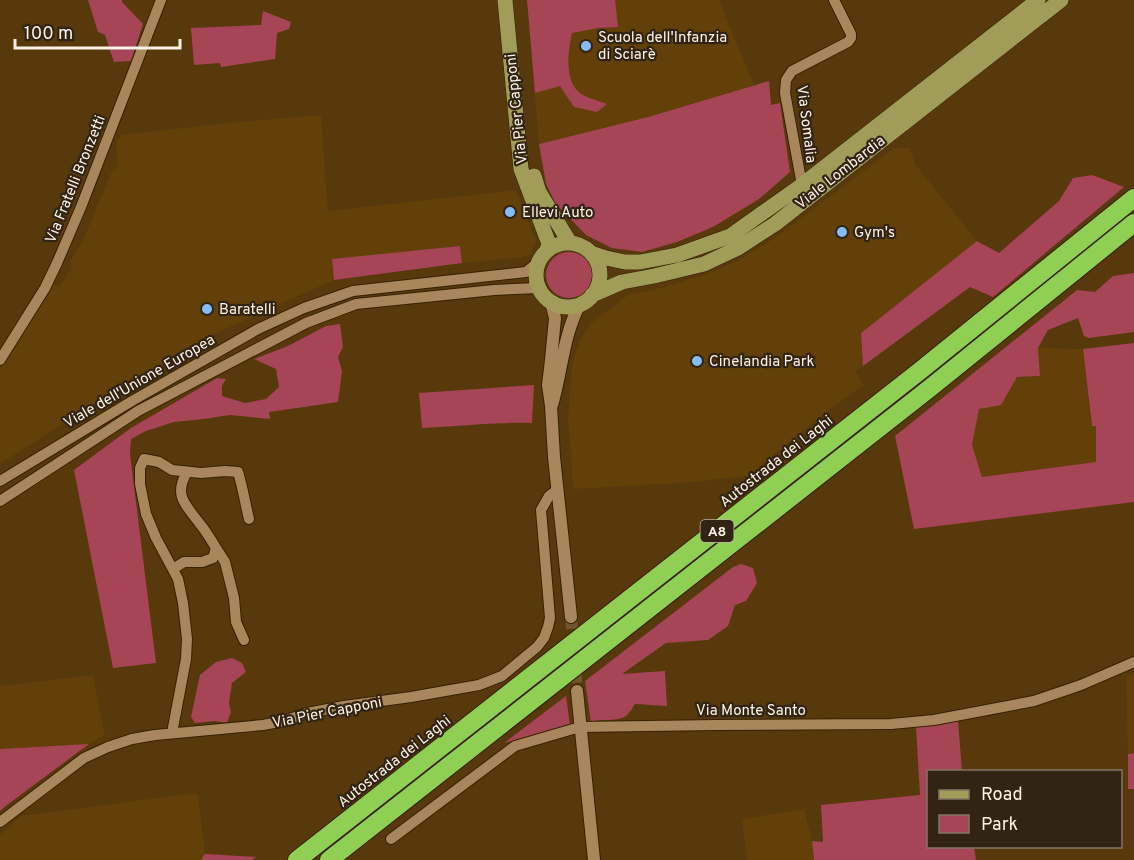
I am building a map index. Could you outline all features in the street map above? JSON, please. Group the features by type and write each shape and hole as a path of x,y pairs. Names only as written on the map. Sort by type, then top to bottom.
{"highway":[{"name":"Autostrada dei Laghi","path":"297,860 921,370 1134,198"},
{"name":"A8","path":"329,860 930,388 1134,223"}],"main road":[{"name":"Via Pier Capponi","path":"505,0 521,169 549,244 543,256"},
{"name":"Via Pier Capponi","path":"514,0 530,164 539,192 570,243"},
{"name":"Viale Lombardia","path":"591,253 625,262 640,262 699,249 730,236 802,184 1038,0"},
{"name":"Viale Lombardia","path":"586,300 622,282 704,264 738,248 775,224 1061,0"},
{"path":"570,243 581,246 591,253 597,262 600,274 598,285 586,300 568,307 556,305 543,296 538,288 536,270 543,256 558,244 570,243"}],"street":[{"name":"Via Fratelli Bronzetti","path":"0,360 45,288 57,263 161,0"},
{"name":"Via Somalia","path":"802,184 785,93 786,80 792,71 848,42 851,38 834,0"},
{"name":"Viale dell'Unione Europea","path":"0,481 132,401 258,329 304,308 353,291 526,272 543,256"},
{"name":"Viale dell'Unione Europea","path":"0,501 138,411 306,323 356,304 494,290 538,288"},
{"path":"551,406 558,387 561,362 570,326 586,300"},
{"path":"550,302 555,318 548,386 571,617"},
{"path":"172,733 187,639 178,579 146,514 140,484 140,468 144,459 159,462 172,470 201,473 238,472 249,519"},
{"path":"187,472 181,483 183,503 199,522 225,562 234,598 236,622 244,640"},
{"name":"Via Pier Capponi","path":"0,822 84,758 132,739 263,725 344,706 479,685 502,676 537,647 548,627 550,618 542,510 549,496 557,490"},
{"path":"173,569 184,562 202,562 213,558 216,548"},
{"name":"Via Monte Santo","path":"392,838 515,746 580,727 891,724 934,720 1034,701 1081,685 1134,662"},
{"path":"577,691 594,860"}],"shaded area":[{"path":"527,0 719,0 754,85 648,117 539,144"},
{"path":"321,115 328,211 516,190 536,242 531,254 522,257 462,263 460,246 332,260 334,280 223,330 98,401 0,464 0,369 44,297 54,284 59,287 72,268 70,262 82,242 113,169 118,167 116,144 121,135"},
{"path":"894,148 910,148 915,164 977,241 861,333 863,366 855,371 864,385 822,415 748,476 683,483 573,489 568,417 572,364 581,338 591,323 628,295 704,275 737,261 776,237"},
{"path":"1038,348 1083,349 1091,425 1096,426 1096,462 982,477 972,445 978,408 1001,405 1017,377 1040,376"},
{"path":"1134,674 1134,753 1128,754 1126,677"},
{"path":"93,675 105,735 89,744 0,749 0,686"},
{"path":"198,794 205,854 201,860 0,860 0,835 21,816"},
{"path":"804,809 814,860 747,860 742,819"}],"green space":[{"path":"88,0 122,0 143,24 131,61 114,62 105,35 98,32"},
{"path":"527,0 615,0 618,27 572,33 568,65 571,81 583,95 607,104 597,112 574,107 560,86 535,93"},
{"path":"263,11 291,22 289,29 277,33 275,59 221,67 220,63 194,65 191,28 261,25"},
{"path":"769,81 771,105 780,103 790,172 759,199 713,227 677,242 642,252 612,248 586,235 556,204 546,184 539,144 648,117"},
{"path":"1092,175 1124,187 993,297 970,287 863,366 861,333 977,241 999,253 1059,201 1073,178"},
{"path":"460,246 462,263 334,280 332,259"},
{"path":"569,252 585,259 592,275 585,291 569,298 553,291 546,275 553,259"},
{"path":"1134,273 1134,332 1089,338 1084,336 1078,318 1048,330 1038,348 1040,376 1017,377 1001,405 979,409 972,445 982,477 1096,462 1096,426 1092,426 1083,349 1134,343 1134,502 914,529 895,436 1077,290 1095,292 1113,276"},
{"path":"340,324 343,347 338,357 342,371 338,402 269,412 270,419 230,415 174,422 146,431 131,439 130,454 156,663 113,668 74,470 131,428 217,378 226,379 222,386 222,396 245,403 266,399 279,387 276,369 254,359 288,346 326,326"},
{"path":"534,385 532,423 422,428 419,393"},
{"path":"741,564 753,568 757,583 746,601 735,605 728,626 708,640 666,643 622,674 665,671 667,706 635,704 622,718 591,723 585,681 733,567"},
{"path":"232,658 242,663 246,672 232,683 229,703 231,712 227,723 215,721 195,723 191,717 200,675 216,662"},
{"path":"566,696 570,725 504,743"},
{"path":"958,721 962,770 927,770 927,848 974,848 976,860 814,860 812,841 823,842 821,805 920,795 916,727"},
{"path":"89,744 7,805 0,811 0,749"},
{"path":"1134,753 1134,789 1128,789 1128,754"},
{"path":"205,854 256,857 252,860 201,860"}],"tunnel":[{"path":"571,617 577,691"}],"place":[{"name":"Scuola dell'Infanzia di Sciarè","path":"586,46"},
{"name":"Ellevi Auto","path":"510,212"},
{"name":"Gym's","path":"842,232"},
{"name":"Baratelli","path":"207,309"},
{"name":"Cinelandia Park","path":"697,361"}]}
